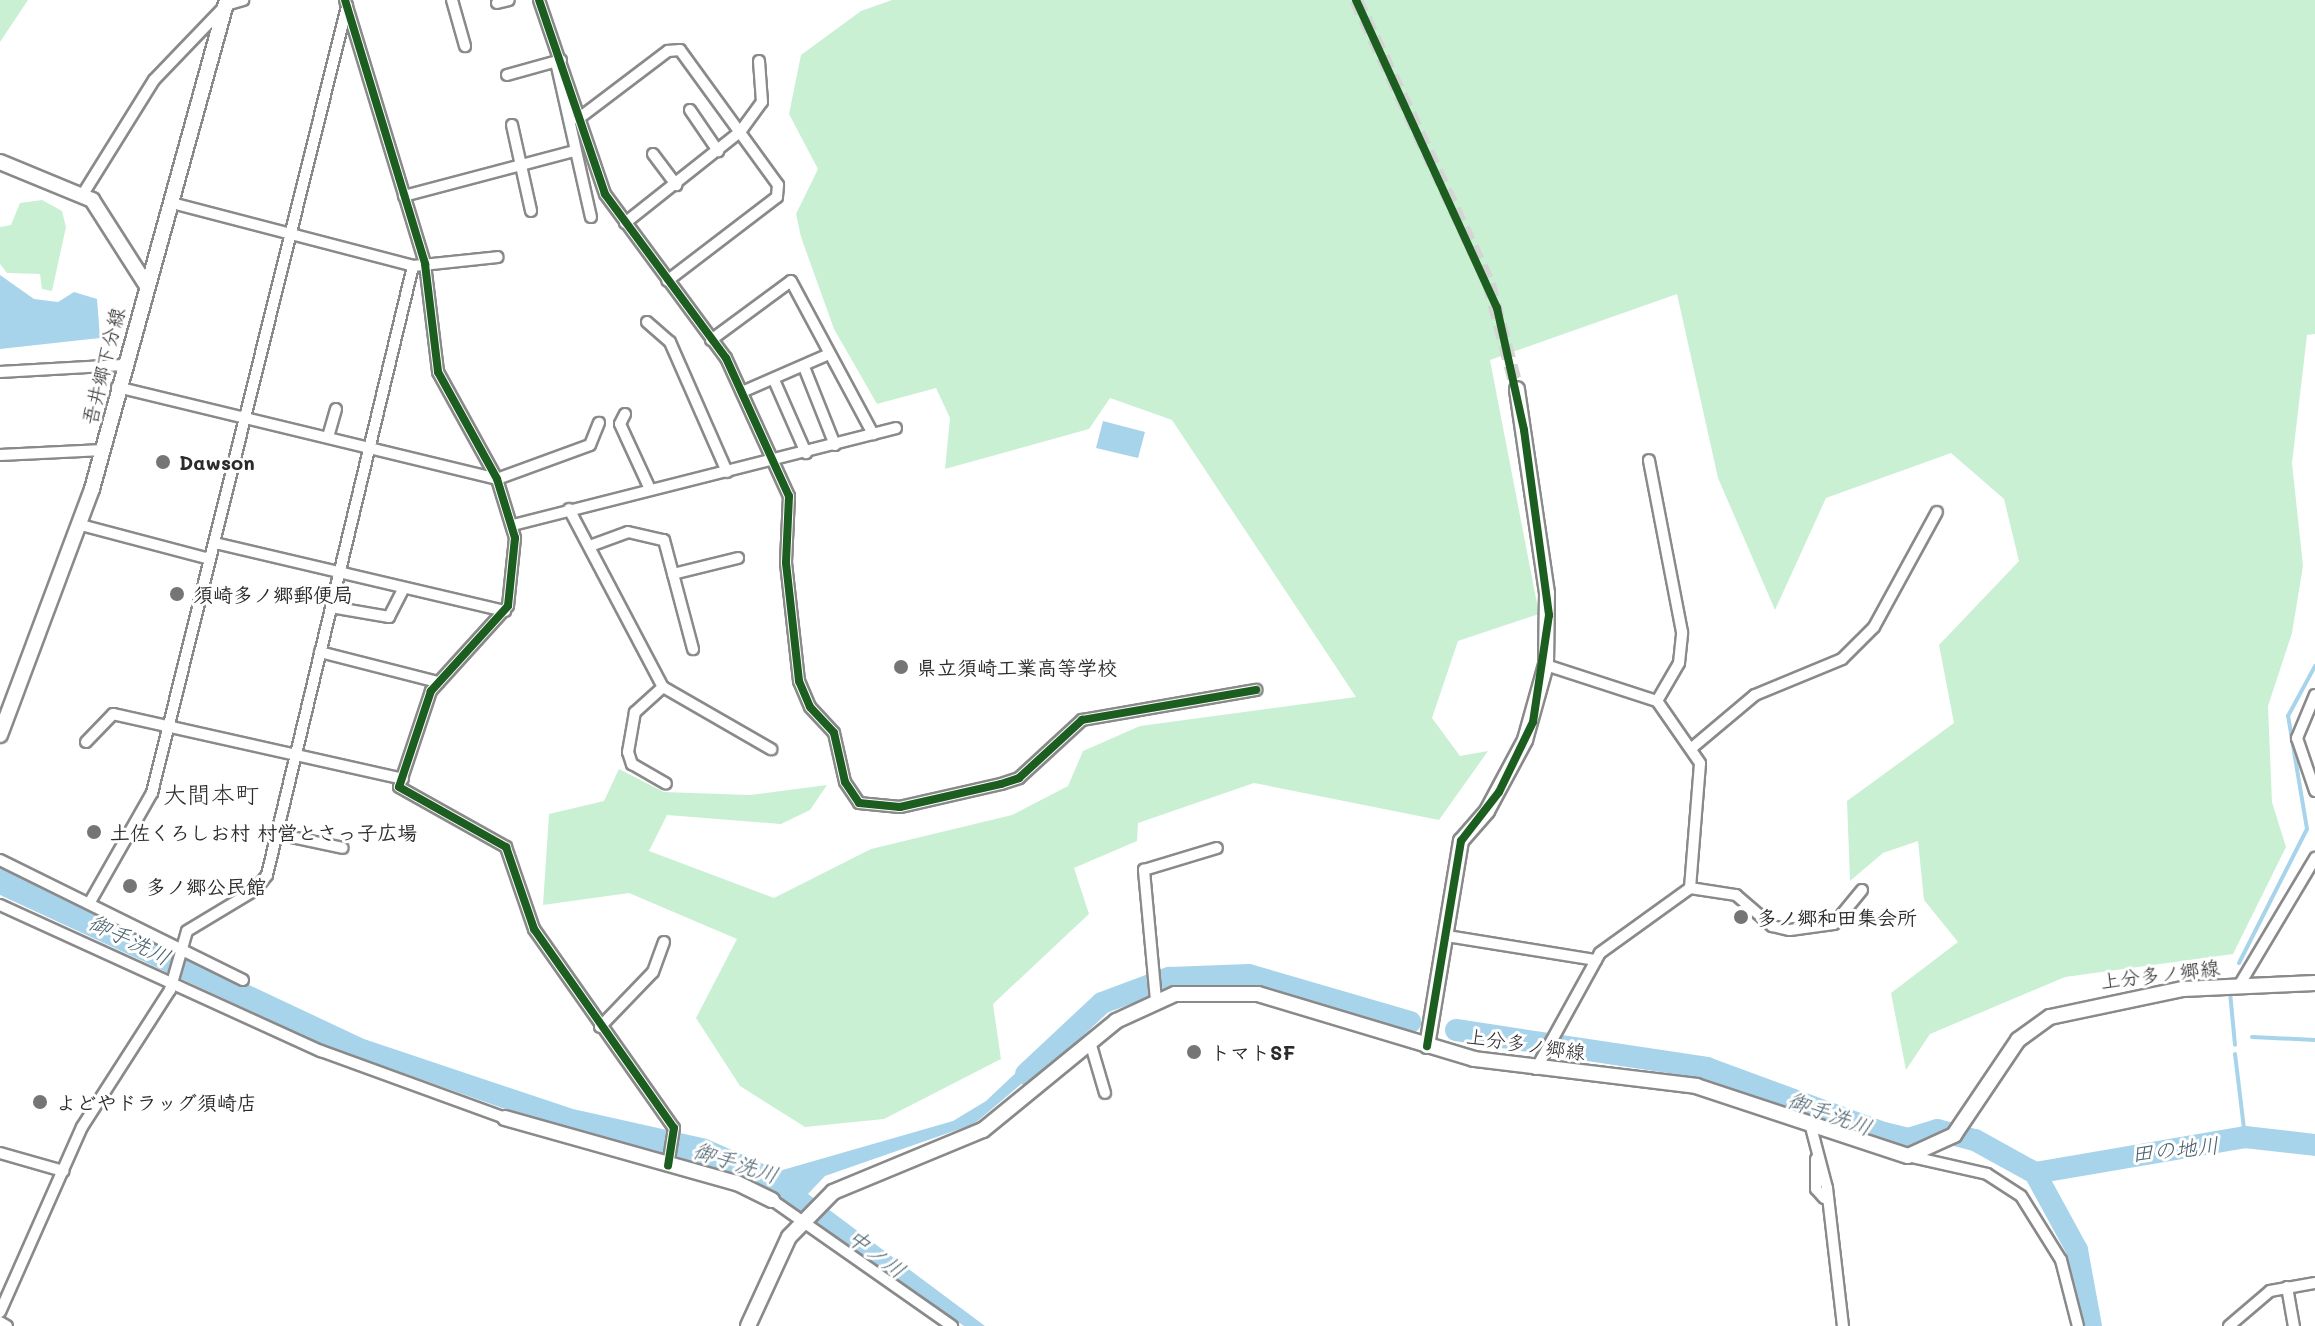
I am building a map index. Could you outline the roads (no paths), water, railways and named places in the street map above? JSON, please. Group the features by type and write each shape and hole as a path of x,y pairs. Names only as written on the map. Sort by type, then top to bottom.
{"main road":[{"name":"吾井郷下分線","path":"0,735 81,525 145,283 172,203 226,2"},
{"path":"0,162 83,194 112,220 145,283"},
{"path":"1427,1046 1466,828 1487,811 1525,740 1546,665 1547,593 1517,389"},
{"name":"上分多ノ郷線","path":"748,1326 805,1216 823,1201 873,1172 983,1130 1090,1042 1156,994 1209,989 1258,994 1427,1046 1696,1086 1811,1127 1908,1156 1931,1150 1967,1119 2018,1040 2050,1017 2097,1002 2240,984 2315,983"},
{"path":"505,1118 668,1161 772,1200"}],"street":[{"path":"83,194 144,92 226,2 243,0"},
{"path":"452,0 465,46"},
{"path":"542,1 595,174 625,223 711,340 742,392 792,506 786,563 800,688 834,733 845,782 859,803 900,807 1001,784 1019,778 1082,720 1256,690"},
{"path":"346,3 404,196 438,372 497,479 513,525 505,611 438,682 399,787 506,847 534,929 600,1027 674,1128 668,1161"},
{"path":"90,902 148,801 292,234 346,3"},
{"path":"578,119 674,48 778,185 777,197 667,281"},
{"path":"507,75 560,61"},
{"path":"560,61 574,151 591,217"},
{"path":"625,223 740,132 762,102 759,61"},
{"path":"690,110 718,151"},
{"path":"512,125 531,211"},
{"path":"404,196 574,151"},
{"path":"653,154 676,185"},
{"path":"172,203 419,265 498,257"},
{"path":"0,1312 82,1127 173,981 180,952 193,924 263,884 331,607 366,447 419,265"},
{"path":"711,340 791,281 873,434"},
{"path":"647,322 670,342 727,472"},
{"path":"742,392 829,354"},
{"path":"0,372 123,365"},
{"path":"804,367 835,445"},
{"path":"774,380 806,453"},
{"path":"117,387 497,479 590,445 599,423"},
{"path":"328,437 336,409"},
{"path":"625,414 620,424 649,487"},
{"path":"513,525 649,487 773,462 896,428"},
{"path":"0,455 103,450"},
{"path":"1649,460 1682,632 1679,663 1657,701"},
{"path":"569,509 590,546 616,609 663,687 771,749"},
{"path":"1693,747 1755,695 1842,659 1874,627 1937,512"},
{"path":"81,525 210,559"},
{"path":"590,546 628,532 654,533 664,540 693,649"},
{"path":"215,543 505,611"},
{"path":"673,574 738,558"},
{"path":"331,607 389,617 403,589"},
{"path":"320,652 438,682"},
{"path":"1546,665 1657,701 1693,747 1700,763 1690,888"},
{"path":"663,687 635,712 628,752 632,764 666,784"},
{"path":"2315,695 2297,738 2315,791"},
{"path":"86,742 113,714 403,779"},
{"path":"277,834 343,848"},
{"path":"1156,994 1144,870 1217,848"},
{"path":"2240,984 2315,858"},
{"path":"0,860 90,902 180,952 243,980"},
{"path":"1539,1063 1596,960 1690,888 1736,895 1772,926 1790,930 1834,924 1862,890"},
{"path":"0,905 173,981 321,1051 505,1118"},
{"path":"1447,936 1596,960"},
{"path":"600,1027 653,972 664,942"},
{"path":"1090,1042 1105,1093"},
{"path":"1811,1127 1816,1159 1816,1189 1824,1198 1843,1326"},
{"path":"0,1153 63,1171"},
{"path":"1908,1156 1987,1174 2021,1196 2061,1260 2078,1326"},
{"path":"772,1200 805,1216 952,1326"},
{"path":"2229,1326 2261,1296 2287,1287 2315,1283"},
{"path":"2287,1287 2294,1326"},
{"path":"0,1322 7,1326"}],"water":[{"path":"0,275 34,299 58,302 74,292 97,299 100,338 0,349"},
{"path":"1103,421 1145,432 1138,458 1096,448"},
{"name":"中ノ川","path":"0,868 364,1039 573,1109 707,1139 779,1171 953,1121 986,1101 1042,1048 1052,1058 974,1124 825,1176 808,1194 985,1326 964,1326 749,1178 505,1109 326,1046 0,895"}],"waterway":[{"path":"2239,963 2307,829 2288,716 2315,666"},
{"name":"御手洗川","path":"1026,1074 1102,1003 1169,978 1249,975 1410,1022"},
{"path":"2230,992 2235,1045"},
{"name":"御手洗川","path":"1456,1030 1707,1068 1884,1133 1908,1139 1937,1130 1975,1140 2035,1173 2077,1250 2091,1326"},
{"path":"2252,1037 2315,1040"},
{"path":"2235,1054 2245,1137"},
{"name":"田の地川","path":"2035,1173 2245,1137 2315,1145"}],"tunnel":[{"path":"1356,0 1489,284 1517,389"}],"place":[{"name":"Dawson","path":"163,462"},
{"name":"須崎多ノ郷郵便局","path":"177,594"},
{"name":"県立須崎工業高等学校","path":"901,667"},
{"name":"土佐くろしお村 村営とさっ子広場","path":"94,832"},
{"name":"多ノ郷公民館","path":"130,886"},
{"name":"多ノ郷和田集会所","path":"1741,917"},
{"name":"トマトSF","path":"1194,1052"},
{"name":"よどやドラッグ須崎店","path":"40,1102"}],"district":[{"name":"大間本町","path":"211,794"}]}
